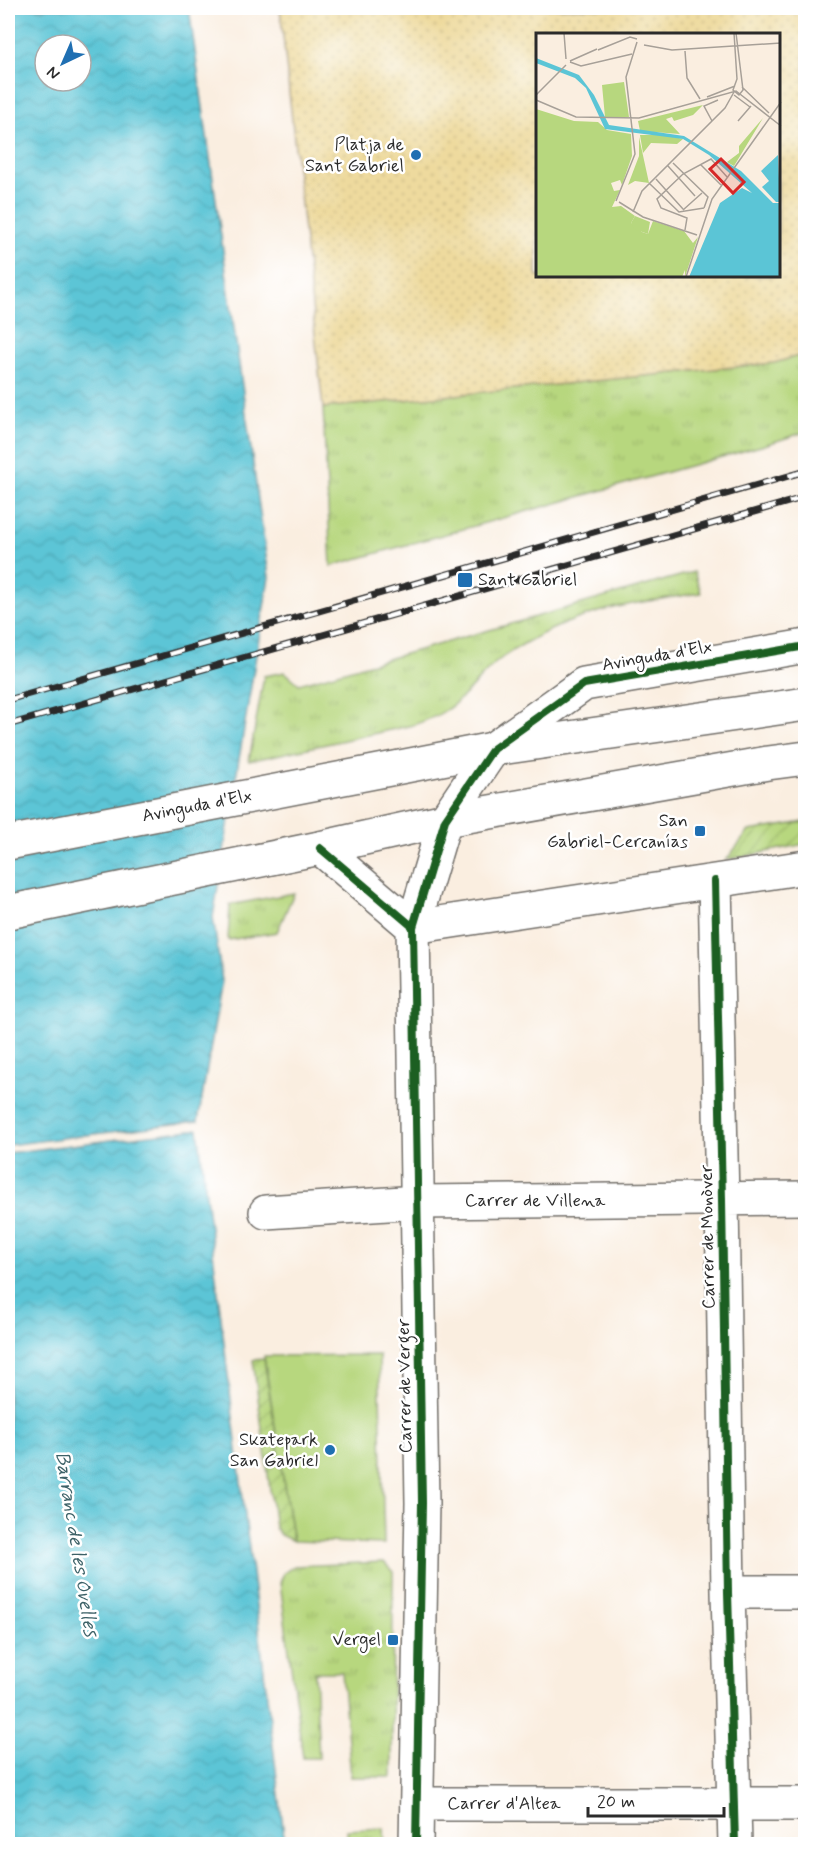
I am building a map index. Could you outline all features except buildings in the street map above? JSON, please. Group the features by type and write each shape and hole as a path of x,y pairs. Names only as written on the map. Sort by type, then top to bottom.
{"street":[{"name":"Avinguda d'Elx","path":"413,927 445,820 493,749 584,684 806,646"},
{"name":"Avinguda d'Elx","path":"8,843 493,749 806,704"},
{"path":"8,912 445,820 806,758"},
{"path":"320,848 413,927 806,867"},
{"name":"Carrer de Monòver","path":"715,881 728,1592 735,1805"},
{"name":"Carrer de Verger","path":"413,927 422,1503 416,1845"},
{"name":"Carrer de Villena","path":"266,1212 418,1202 806,1198"},
{"path":"728,1592 806,1592"},
{"name":"Carrer d'Altea","path":"417,1804 806,1804"},
{"path":"735,1805 735,1845"}],"green space":[{"path":"805,354 805,432 331,566 323,408 774,363"},
{"path":"694,572 701,593 622,606 574,620 551,630 503,657 454,704 430,719 413,725 249,761 264,676 285,672 299,684"},
{"path":"805,822 805,844 726,860 749,831"},
{"path":"294,893 277,932 228,940 230,905"},
{"name":"Skatepark San Gabriel","path":"379,1355 384,1544 293,1541 264,1356"},
{"path":"264,1359 293,1541 280,1535 275,1528 253,1360"},
{"path":"384,1562 393,1572 392,1777 351,1777 342,1672 315,1672 319,1758 303,1758 280,1582 284,1573 294,1566"},
{"path":"384,1828 385,1844 348,1844 347,1830"}],"sand":[{"name":"Platja de Sant Gabriel","path":"280,8 805,8 805,354 774,363 323,408"}],"water":[{"path":"8,8 189,8 269,577 213,917 222,981 198,1121 8,1145"},
{"name":"Barranc de les Ovelles","path":"198,1129 285,1844 8,1844 8,1153"}],"railway":[{"path":"8,700 806,471"},
{"path":"8,725 806,497"}],"cycle path":[{"path":"416,1844 422,1503 413,927 445,820 493,749 584,684 806,646"},
{"path":"320,848 413,927"},
{"path":"715,881 735,1844"}],"place":[{"name":"Platja de Sant Gabriel","path":"416,155"},
{"name":"Sant Gabriel","path":"465,580"},
{"name":"San Gabriel-Cercanías","path":"700,831"},
{"name":"Skatepark San Gabriel","path":"330,1450"},
{"name":"Vergel","path":"393,1640"}]}
